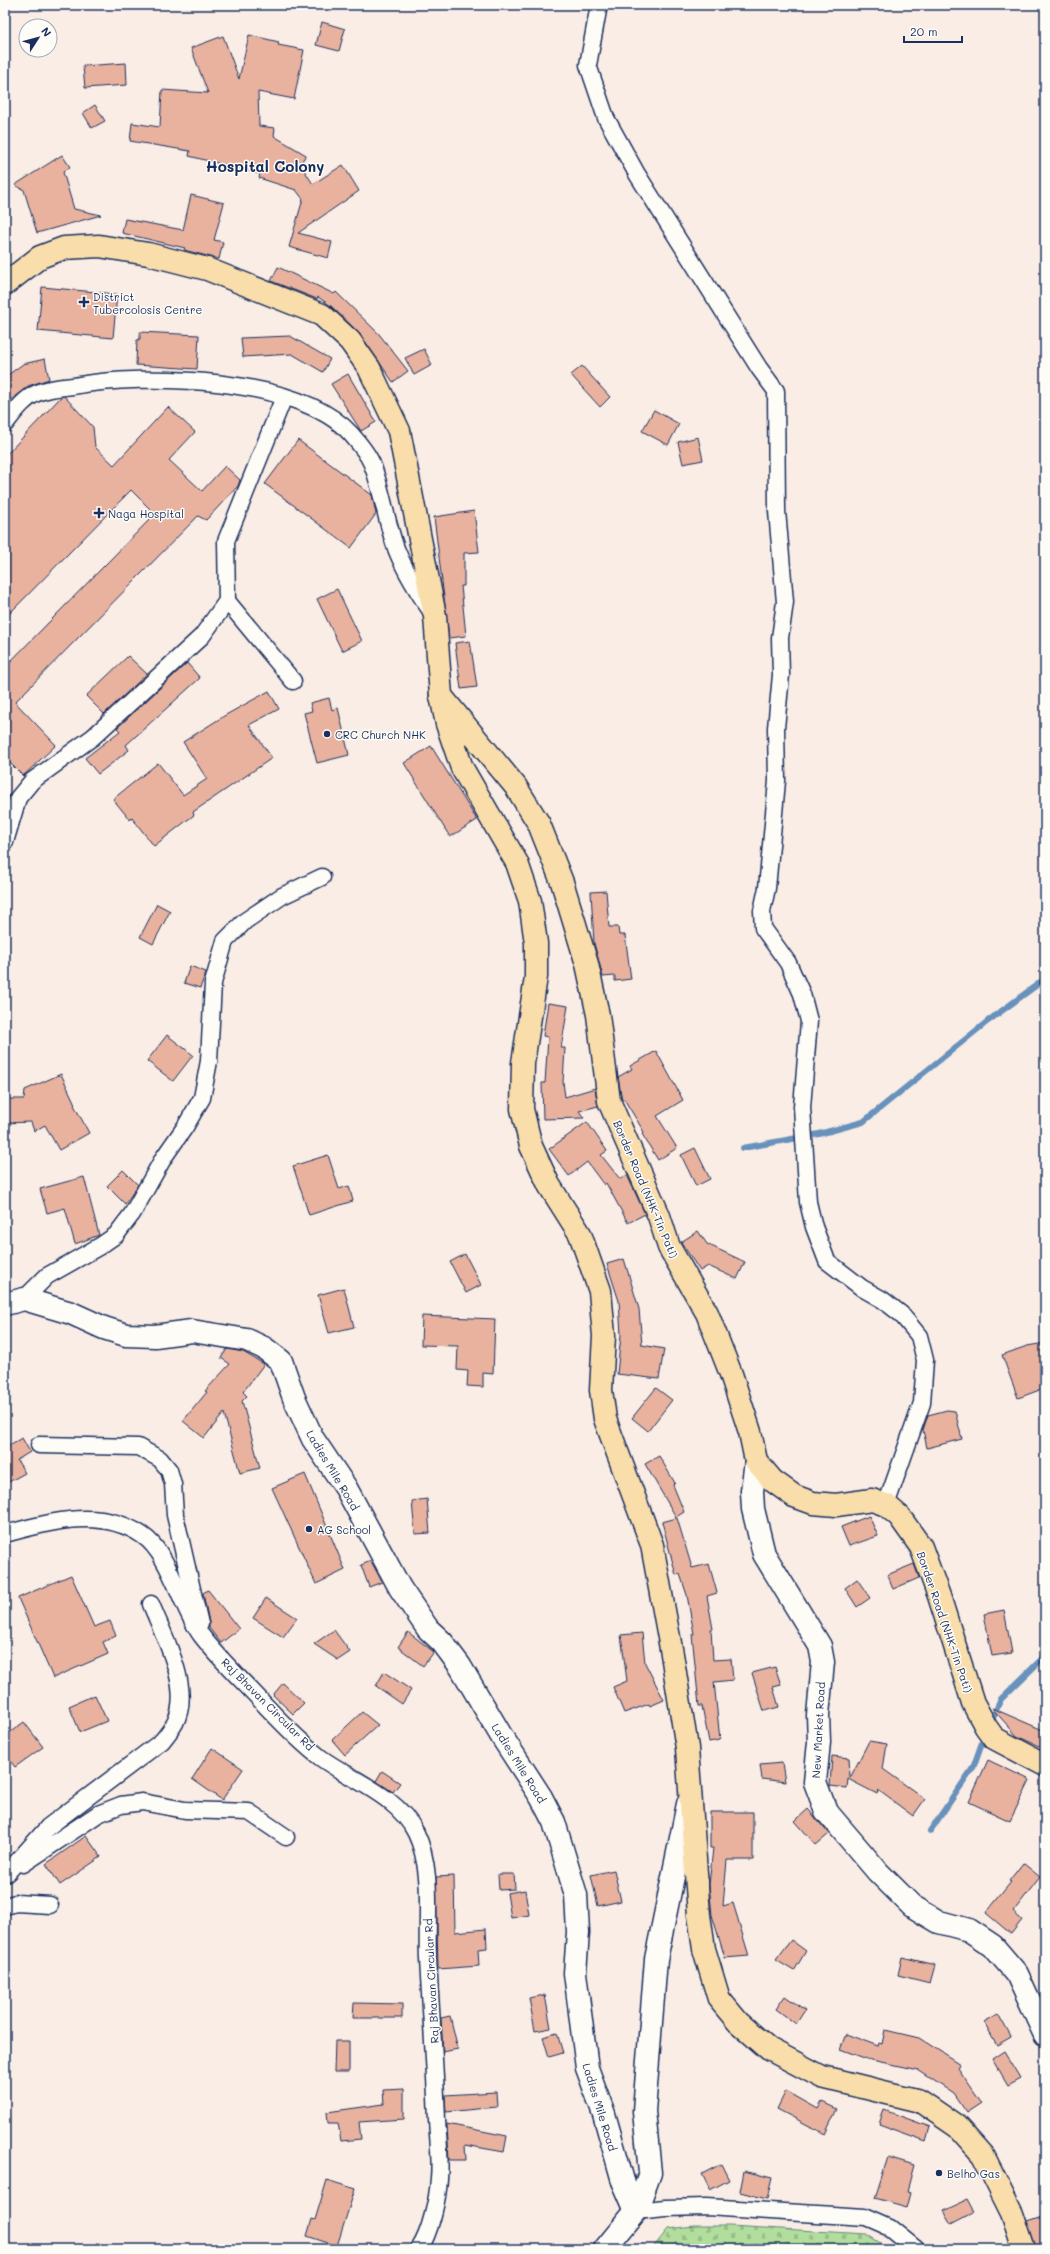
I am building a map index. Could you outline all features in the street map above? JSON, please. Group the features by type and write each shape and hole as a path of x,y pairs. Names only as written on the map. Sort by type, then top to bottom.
{"main road":[{"path":"5,284 40,257 64,248 99,246 148,254 207,269 322,315 350,341 369,368 399,431 435,616 441,696 447,724 462,768 517,863 530,901 536,943 536,977 522,1063 522,1109 531,1146 549,1185 580,1234 600,1291 604,1336 601,1390 605,1419 652,1545 687,1748 703,1942 719,1999 738,2022 769,2049 822,2077 920,2101 958,2127 983,2155 1012,2213 1024,2249"},
{"name":"Border Road (NHK-Tin Pati)","path":"441,696 516,787 539,824 562,882 587,964 598,1015 609,1101 659,1216 669,1247 707,1313 736,1389 750,1432 756,1461 773,1481 789,1492 813,1503 836,1505 872,1500 886,1505 899,1516 920,1547 939,1596 973,1703 986,1727 994,1738 1045,1765"}],"street":[{"path":"598,5 588,65 606,118 637,174 759,368 776,391 777,511 785,602 780,638 781,675 776,728 777,782 767,888 762,911 763,928 788,963 802,994 809,1021 802,1107 808,1202 814,1227 828,1261 862,1288 883,1300 901,1314 919,1336 925,1360 922,1403 886,1505"},
{"path":"5,424 21,405 37,393 98,381 139,379 226,384 265,391 284,397 329,416 350,434 371,462 396,550 411,582 435,616"},
{"path":"5,842 18,798 32,781 104,726 202,636 227,601 226,541 284,397"},
{"path":"227,601 292,681"},
{"path":"15,1301 47,1276 100,1246 116,1235 132,1214 164,1157 202,1098 209,1061 213,982 225,941 245,921 282,896 322,877"},
{"name":"Ladies Mile Road","path":"15,1301 71,1313 104,1328 126,1335 155,1336 192,1331 247,1340 264,1348 281,1361 294,1398 313,1439 346,1488 400,1588 428,1629 442,1642 460,1666 502,1737 541,1797 554,1822 576,1895 578,1932 575,1973 587,2068 604,2114 623,2181 636,2211"},
{"path":"38,1445 138,1447 160,1459 169,1470 173,1484 175,1515 202,1637"},
{"name":"New Market Road","path":"756,1461 752,1491 753,1509 764,1554 820,1646 822,1662 818,1715 819,1742 815,1782 826,1811 878,1872 912,1906 939,1922 969,1930 993,1946 1017,1974 1045,2035"},
{"name":"Raj Bhavan Circular Rd","path":"5,1534 57,1521 88,1518 117,1523 144,1536 161,1555 187,1613 202,1637 267,1707 320,1757 393,1803 415,1832 425,1858 439,2179 425,2240 419,2249"},
{"path":"6,1873 48,1827 162,1741 176,1722 182,1692 174,1661 151,1604"},
{"path":"605,2249 636,2211 650,2173 644,2111 656,1959 690,1794"},
{"path":"6,1873 98,1814 121,1804 142,1802 185,1810 249,1812 286,1837"},
{"path":"5,1906 16,1903 50,1905"},
{"path":"636,2211 665,2208 707,2207 865,2217 890,2228 916,2249"}],"green space":[{"path":"694,2226 730,2226 866,2234 890,2249 652,2249 668,2229"}],"building":[{"path":"322,22 345,29 339,51 316,45"},
{"path":"249,35 279,42 278,45 304,50 294,99 258,92 259,126 275,128 274,136 306,155 300,164 313,184 343,165 359,191 298,233 332,242 328,258 289,247 303,199 296,190 259,178 260,174 189,156 190,151 130,141 132,123 160,127 162,90 208,93 191,48 223,36 239,79"},
{"path":"126,63 127,85 85,88 83,66"},
{"path":"95,105 105,121 92,128 83,113"},
{"path":"62,155 70,167 63,172 74,209 101,215 37,233 24,190 15,185"},
{"path":"191,195 224,203 214,240 223,242 219,259 184,250 185,248 122,233 125,219 183,230"},
{"path":"278,267 334,294 336,292 379,334 408,371 393,382 360,334 331,306 318,297 317,299 271,281"},
{"path":"42,287 117,294 113,338 38,331"},
{"path":"140,332 199,335 197,369 136,365 137,340 140,339"},
{"path":"290,336 330,359 323,372 292,354 243,357 241,338"},
{"path":"424,349 432,365 414,375 405,358"},
{"path":"45,359 49,379 28,386 5,404 5,377 23,364"},
{"path":"582,366 610,397 600,407 571,375"},
{"path":"348,374 376,422 361,431 331,384"},
{"path":"64,396 93,427 95,447 114,465 168,407 195,432 169,460 202,491 225,466 240,480 238,486 206,520 198,516 15,702 56,745 23,776 5,758 5,667 155,514 131,490 5,618 5,456 61,397"},
{"path":"654,410 679,424 668,445 642,431"},
{"path":"698,437 703,460 683,464 678,442"},
{"path":"298,440 372,495 376,514 351,548 265,484"},
{"path":"474,511 479,552 464,553 464,586 461,586 466,636 449,638 434,517"},
{"path":"337,589 362,641 342,651 317,599"},
{"path":"470,641 477,687 461,689 455,643"},
{"path":"128,656 147,674 104,714 86,696"},
{"path":"187,663 200,678 126,745 129,750 98,774 85,758 120,731 117,728"},
{"path":"269,691 279,709 249,725 272,758 193,812 194,815 154,846 132,818 130,820 113,799 158,763 183,795 207,779 183,742 224,716"},
{"name":"CRC Church NHK","path":"329,698 332,710 338,708 349,755 317,763 304,713 312,711 310,703"},
{"path":"431,746 477,820 450,837 404,763"},
{"path":"606,891 609,927 618,927 619,935 625,935 631,979 615,981 615,976 603,977 594,943 591,892"},
{"path":"157,904 170,911 153,944 140,937"},
{"path":"190,966 206,972 200,988 184,983"},
{"path":"548,1003 568,1006 561,1048 565,1048 563,1082 565,1097 595,1088 598,1106 579,1111 584,1118 543,1119 542,1083 545,1083 548,1037 543,1036"},
{"path":"167,1035 193,1055 173,1081 147,1061"},
{"path":"656,1051 683,1100 657,1116 677,1148 658,1160 642,1134 644,1132 624,1099 622,1100 618,1077 632,1069 630,1066"},
{"path":"61,1074 75,1104 74,1105 89,1133 59,1150 45,1125 34,1131 31,1122 5,1123 5,1099 24,1099 25,1090"},
{"path":"587,1122 607,1151 601,1155 620,1179 627,1175 645,1214 628,1223 606,1183 604,1185 587,1162 569,1176 549,1149"},
{"path":"695,1148 710,1179 696,1186 681,1155"},
{"path":"328,1155 339,1189 349,1186 353,1201 309,1215 293,1166"},
{"path":"123,1170 138,1185 125,1204 107,1186"},
{"path":"84,1177 99,1235 75,1244 65,1208 47,1213 40,1189"},
{"path":"698,1231 707,1244 745,1262 737,1279 708,1266 700,1271 681,1242"},
{"path":"465,1254 481,1285 466,1293 450,1262"},
{"path":"624,1259 639,1309 642,1345 664,1349 659,1379 617,1374 621,1335 619,1301 607,1264"},
{"path":"344,1288 354,1327 329,1333 318,1295"},
{"path":"422,1316 495,1319 493,1374 483,1373 483,1387 467,1386 468,1371 457,1370 458,1346 421,1345"},
{"path":"1045,1343 1045,1388 1018,1398 1002,1355 1027,1346"},
{"path":"227,1349 243,1352 264,1364 243,1392 247,1396 242,1401 260,1468 240,1473 224,1413 204,1438 183,1421 207,1392 205,1391 230,1364 221,1358"},
{"path":"656,1388 672,1400 648,1431 632,1418"},
{"path":"947,1410 955,1411 962,1439 927,1448 923,1430 928,1415"},
{"path":"22,1438 30,1452 17,1460 25,1473 5,1484 5,1439 9,1445"},
{"path":"659,1456 675,1483 673,1485 684,1512 676,1517 645,1464"},
{"name":"AG School","path":"305,1474 345,1570 316,1584 272,1488"},
{"path":"427,1499 430,1533 415,1534 412,1501"},
{"path":"869,1516 878,1536 849,1546 841,1527"},
{"path":"677,1518 692,1568 709,1564 717,1593 707,1596 713,1629 711,1629 713,1660 731,1659 733,1680 714,1682 720,1740 709,1742 702,1706 699,1706 692,1634 694,1634 687,1595 680,1574 676,1575 662,1522"},
{"path":"371,1561 382,1582 369,1587 361,1565"},
{"path":"914,1564 919,1578 893,1589 887,1575"},
{"path":"71,1575 94,1627 110,1621 116,1636 103,1642 108,1654 53,1678 18,1598"},
{"path":"857,1579 870,1598 857,1607 845,1588"},
{"path":"208,1590 239,1629 221,1643 209,1628 203,1593"},
{"path":"266,1598 297,1618 283,1637 253,1618"},
{"path":"1004,1610 1012,1653 992,1656 984,1614"},
{"path":"334,1630 350,1652 338,1660 314,1644"},
{"path":"408,1632 434,1652 423,1666 398,1647"},
{"path":"642,1633 645,1663 664,1700 650,1706 649,1704 624,1713 613,1687 627,1681 621,1635"},
{"path":"775,1667 781,1685 773,1687 779,1707 764,1711 752,1673"},
{"path":"384,1672 411,1690 402,1704 376,1686"},
{"path":"283,1683 304,1703 293,1714 273,1695"},
{"path":"95,1695 107,1721 80,1732 69,1706"},
{"path":"992,1708 1045,1731 1045,1749 1017,1736"},
{"path":"362,1712 378,1725 345,1755 332,1740"},
{"path":"24,1722 43,1747 15,1767 5,1754 5,1736"},
{"path":"869,1741 887,1744 883,1769 925,1799 913,1816 878,1790 877,1794 848,1779 847,1788 830,1786 832,1756 849,1758 850,1778"},
{"path":"212,1748 243,1769 222,1800 192,1779"},
{"path":"988,1760 1030,1780 1010,1821 969,1802"},
{"path":"782,1763 785,1782 762,1779 760,1765"},
{"path":"382,1771 400,1783 393,1792 376,1781"},
{"path":"808,1809 829,1834 816,1845 795,1821"},
{"path":"710,1812 753,1812 753,1860 727,1860 723,1906 733,1903 749,1956 725,1958 712,1915 709,1885 713,1848 710,1848"},
{"path":"86,1836 101,1857 60,1885 46,1864"},
{"path":"1023,1863 1040,1877 1013,1912 1022,1920 1011,1934 986,1913 1011,1882 1009,1881"},
{"path":"614,1870 621,1901 598,1906 591,1875"},
{"path":"498,1874 514,1874 515,1889 499,1890"},
{"path":"454,1876 455,1932 486,1929 487,1948 478,1949 479,1966 438,1969 436,1877"},
{"path":"525,1890 529,1915 511,1918 507,1893"},
{"path":"791,1940 806,1951 794,1971 776,1960"},
{"path":"902,1957 935,1965 930,1983 898,1975"},
{"path":"545,1995 551,2028 535,2031 529,1998"},
{"path":"785,1996 805,2010 796,2024 776,2009"},
{"path":"354,2003 402,2004 402,2018 353,2018"},
{"path":"998,2014 1011,2037 997,2045 984,2022"},
{"path":"450,2016 458,2049 443,2052 441,2018"},
{"path":"885,2030 919,2038 960,2064 958,2068 982,2103 967,2113 954,2094 918,2070 867,2059 840,2049 846,2034 878,2046 879,2043 882,2044"},
{"path":"557,2033 563,2053 549,2057 543,2037"},
{"path":"335,2041 349,2041 349,2072 334,2072"},
{"path":"1004,2051 1021,2079 1008,2086 992,2059"},
{"path":"404,2089 404,2119 359,2122 361,2139 341,2141 338,2123 328,2123 327,2112 384,2104 383,2090"},
{"path":"786,2091 818,2109 822,2102 837,2109 825,2134 777,2109"},
{"path":"496,2092 497,2107 446,2112 445,2095"},
{"path":"884,2110 930,2127 926,2141 879,2124"},
{"path":"447,2124 507,2136 504,2152 465,2145 466,2160 449,2160"},
{"path":"888,2157 914,2165 907,2191 911,2192 907,2207 875,2198"},
{"path":"721,2164 729,2180 710,2190 702,2174"},
{"path":"744,2171 772,2178 767,2199 740,2192"},
{"path":"327,2180 355,2189 337,2246 307,2236 312,2219 315,2220"},
{"path":"966,2200 973,2213 952,2224 944,2210"},
{"path":"1045,2214 1045,2249 1036,2249 1027,2220"}],"waterway":[{"path":"743,1148 819,1134 863,1122 988,1021 1045,979"},
{"path":"990,1724 1001,1699 1045,1656"},
{"path":"930,1831 973,1768 985,1734"}],"place":[{"name":"District Tubercolosis Centre","path":"84,302"},
{"name":"Naga Hospital","path":"99,513"},
{"name":"CRC Church NHK","path":"327,734"},
{"name":"AG School","path":"309,1529"},
{"name":"Belho Gas","path":"939,2173"}],"district":[{"name":"Hospital Colony","path":"265,166"}]}
